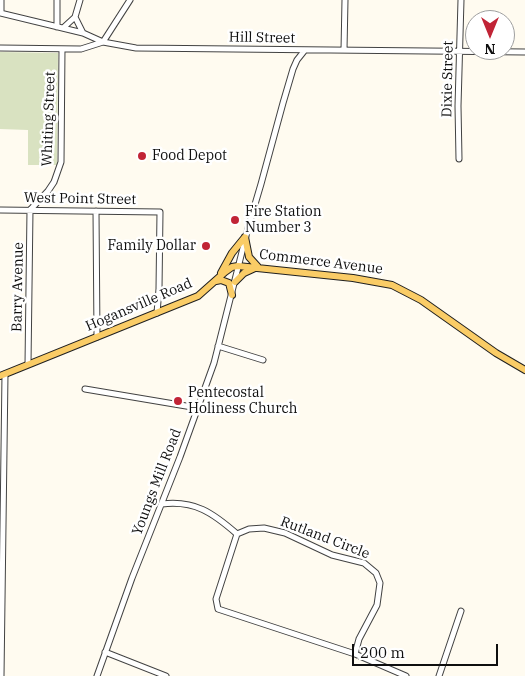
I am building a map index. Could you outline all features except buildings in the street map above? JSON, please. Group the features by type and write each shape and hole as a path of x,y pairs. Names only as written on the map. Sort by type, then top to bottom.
{"main road":[{"path":"235,282 244,273 258,266 249,257 245,237"},
{"path":"232,295 229,283 216,281 232,253 245,237"},
{"name":"Hogansville Road","path":"2,375 198,296 232,267 238,266"},
{"name":"Commerce Avenue","path":"238,266 258,266 392,285 421,300 496,353 525,370"}],"street":[{"path":"1,0 1,13 83,34 102,42 130,0"},
{"path":"57,0 60,28"},
{"path":"60,28 75,17 80,0"},
{"path":"344,50 345,0"},
{"name":"Dixie Street","path":"459,159 458,106 461,0"},
{"path":"75,17 83,34"},
{"name":"Hill Street","path":"0,48 81,48 92,47 102,42 118,46 154,48 525,52"},
{"name":"Whiting Street","path":"30,210 54,182 61,162 62,49"},
{"path":"238,266 293,69 297,60 306,50"},
{"name":"West Point Street","path":"0,210 160,212 160,289 157,313"},
{"name":"Barry Avenue","path":"28,364 30,210"},
{"path":"96,211 97,337"},
{"name":"Youngs Mill Road","path":"97,676 132,578 162,504 214,363 238,266"},
{"path":"218,346 263,360"},
{"path":"1,676 2,375"},
{"path":"85,389 198,408"},
{"path":"162,504 192,506 214,514 237,534 216,599 218,609 355,654 406,676"},
{"name":"Rutland Circle","path":"237,534 249,529 264,528 285,533 332,555 364,563 376,573 380,583 377,605 359,639 355,654"},
{"path":"439,676 461,611"},
{"path":"105,652 166,676"}],"green space":[{"path":"0,52 58,53 57,165 28,165 28,130 0,129"}],"place":[{"name":"Food Depot","path":"142,156"},
{"name":"Fire Station Number 3","path":"235,220"},
{"name":"Family Dollar","path":"206,246"},
{"name":"Pentecostal Holiness Church","path":"178,401"}]}
